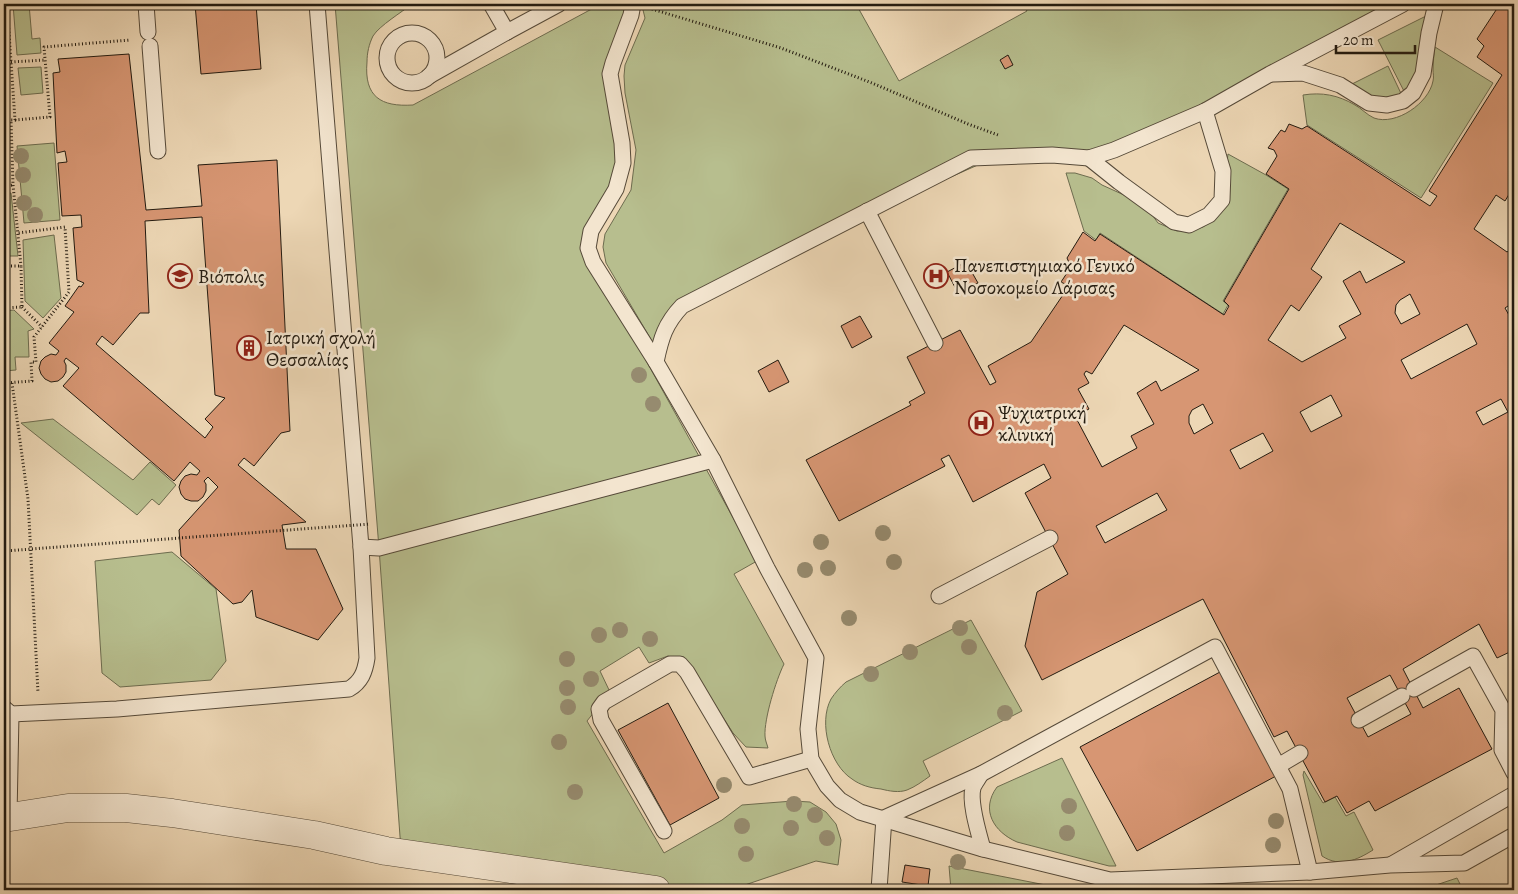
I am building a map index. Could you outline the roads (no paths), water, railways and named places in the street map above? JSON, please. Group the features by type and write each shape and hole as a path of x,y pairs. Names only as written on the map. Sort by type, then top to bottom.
{"street":[{"path":"6,817 68,808 126,808 172,813 314,835 386,851 656,890"}],"lane":[{"path":"146,4 145,39 158,151"},
{"path":"6,817 8,711 39,713 117,709 349,689 356,685 365,671 367,658 361,547 317,4"},
{"path":"491,4 506,32"},
{"path":"428,77 559,4"},
{"path":"633,4 631,16 610,74 622,143 623,163 616,189 591,231 588,248 593,262 656,362 713,460 767,568 816,658 808,729 811,759 827,786 840,800 860,812 983,849 1110,880 1310,872 1390,865 1464,863 1514,835"},
{"path":"656,362 660,341 666,326 682,306 971,158 1052,155 1089,158 1114,150 1205,111 1270,74 1403,4"},
{"path":"1270,74 1303,73 1340,85 1369,103 1387,105 1403,101 1413,93 1423,74 1436,4"},
{"path":"1089,158 1118,182 1174,222 1189,225 1209,215 1222,200 1224,171 1205,111"},
{"path":"867,212 934,342"},
{"path":"361,547 379,548 713,460"},
{"path":"939,596 1050,538"},
{"path":"884,818 981,774 1215,646 1290,789 1310,872"},
{"path":"1359,720 1473,656 1503,710 1502,750 1514,773"},
{"path":"664,831 601,720 599,709 604,702 670,664 680,664 687,672 749,777 811,759"},
{"path":"1278,766 1300,753"},
{"path":"981,774 973,788 973,804 976,826 983,849"},
{"path":"1390,865 1514,794"},
{"path":"879,890 884,818"}],"place":[{"name":"Βιόπολις","path":"180,276"},
{"name":"Πανεπιστημιακό Γενικό Νοσοκομείο Λάρισας","path":"936,276"},
{"name":"Ιατρική σχολή Θεσσαλίας","path":"249,348"},
{"name":"Ψυχιατρική κλινική","path":"981,423"}]}
